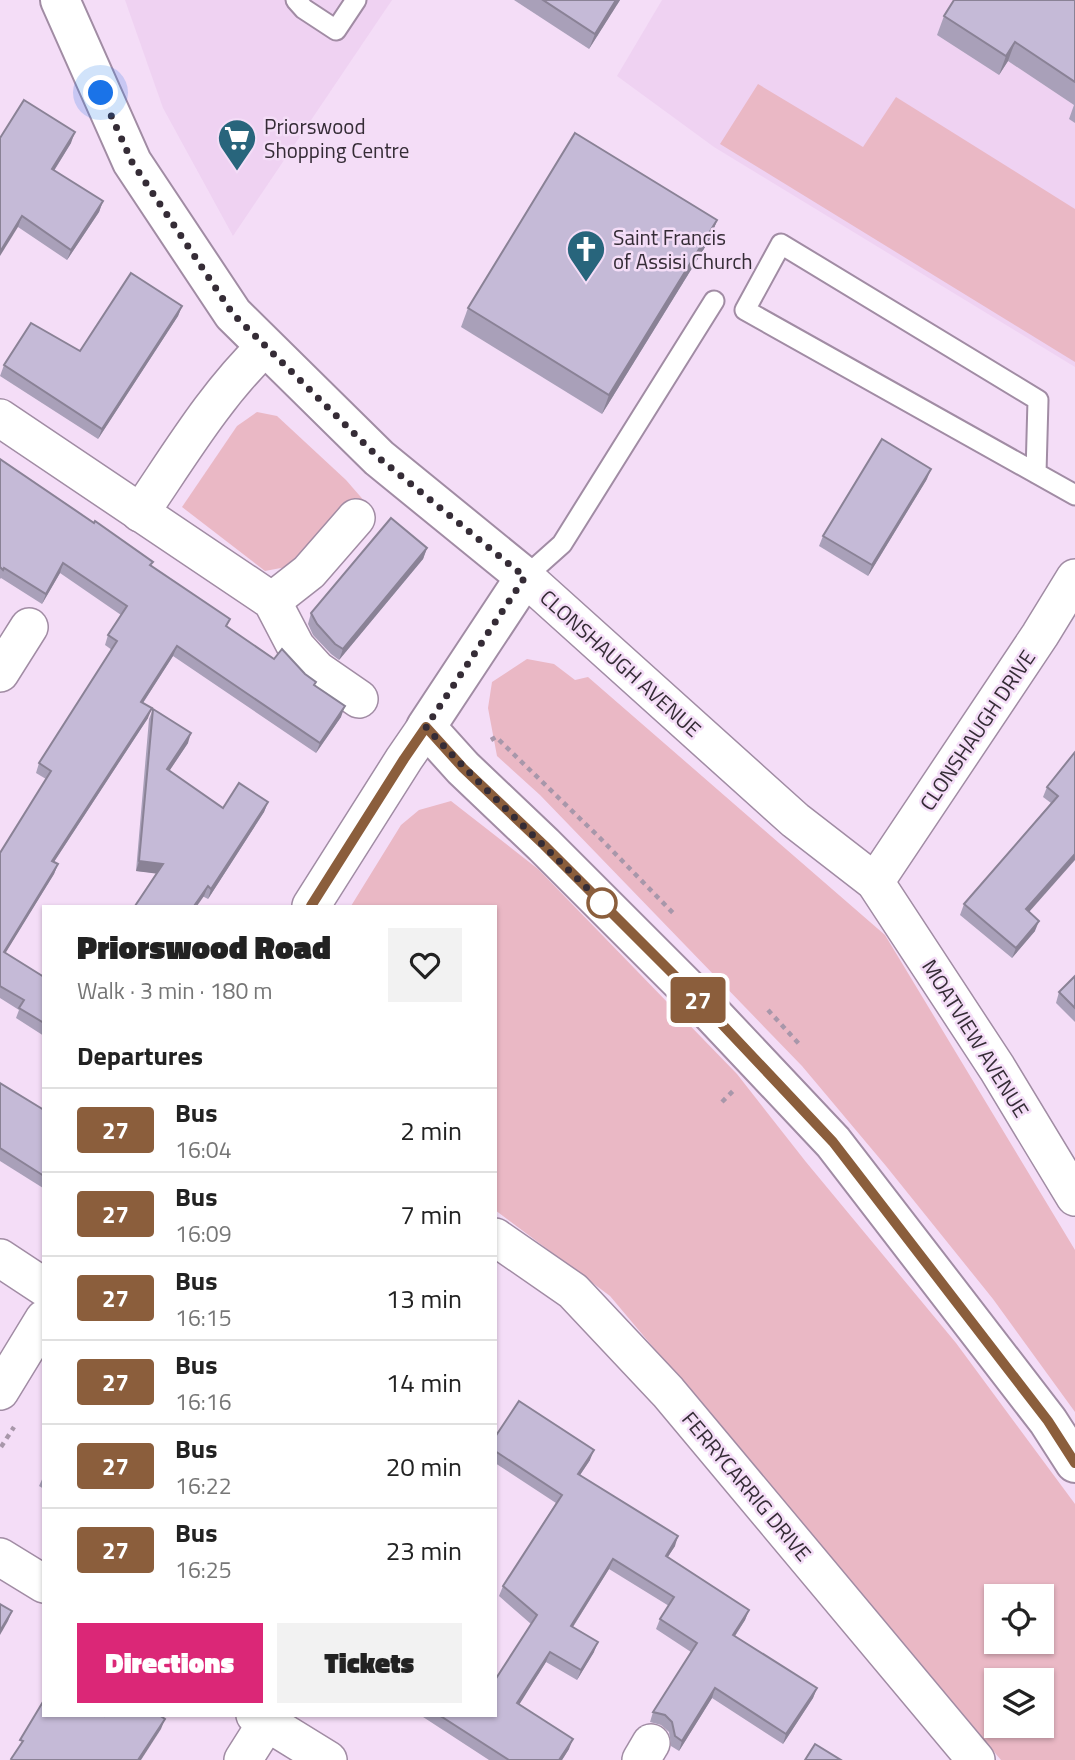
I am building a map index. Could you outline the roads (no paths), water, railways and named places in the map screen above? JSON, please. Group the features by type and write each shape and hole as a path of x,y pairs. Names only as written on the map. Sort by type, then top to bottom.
{"street":[{"name":"CLONSHAUGH AVENUE","path":"60,0 132,162 233,314 379,458 525,577 795,820 876,881"},
{"path":"141,513 210,411 244,368 265,347"},
{"path":"0,418 272,601 296,647 317,670 359,699"},
{"path":"272,601 309,572 356,518"},
{"path":"312,905 525,577"},
{"name":"CLONSHAUGH DRIVE","path":"876,881 1075,578"},
{"path":"0,673 29,627"},
{"path":"426,727 463,768 702,1003 833,1142 1048,1421 1075,1463"},
{"name":"MOATVIEW AVENUE","path":"876,881 997,1068 1075,1197"},
{"name":"FERRYCARRIG DRIVE","path":"497,1238 573,1290 668,1392 976,1760"},
{"path":"0,1258 42,1286"},
{"path":"0,1391 42,1322"},
{"path":"0,1557 42,1583"},
{"path":"243,1760 261,1719 328,1760"}],"lane":[{"path":"296,0 304,9 336,30 356,0"},
{"path":"1036,473 1038,400 780,244 745,310 1075,495"},
{"path":"525,577 562,544 714,301"}],"place":[{"name":"Priorswood Shopping Centre","path":"237,172"},
{"name":"Saint Francis of Assisi Church","path":"586,283"}]}
